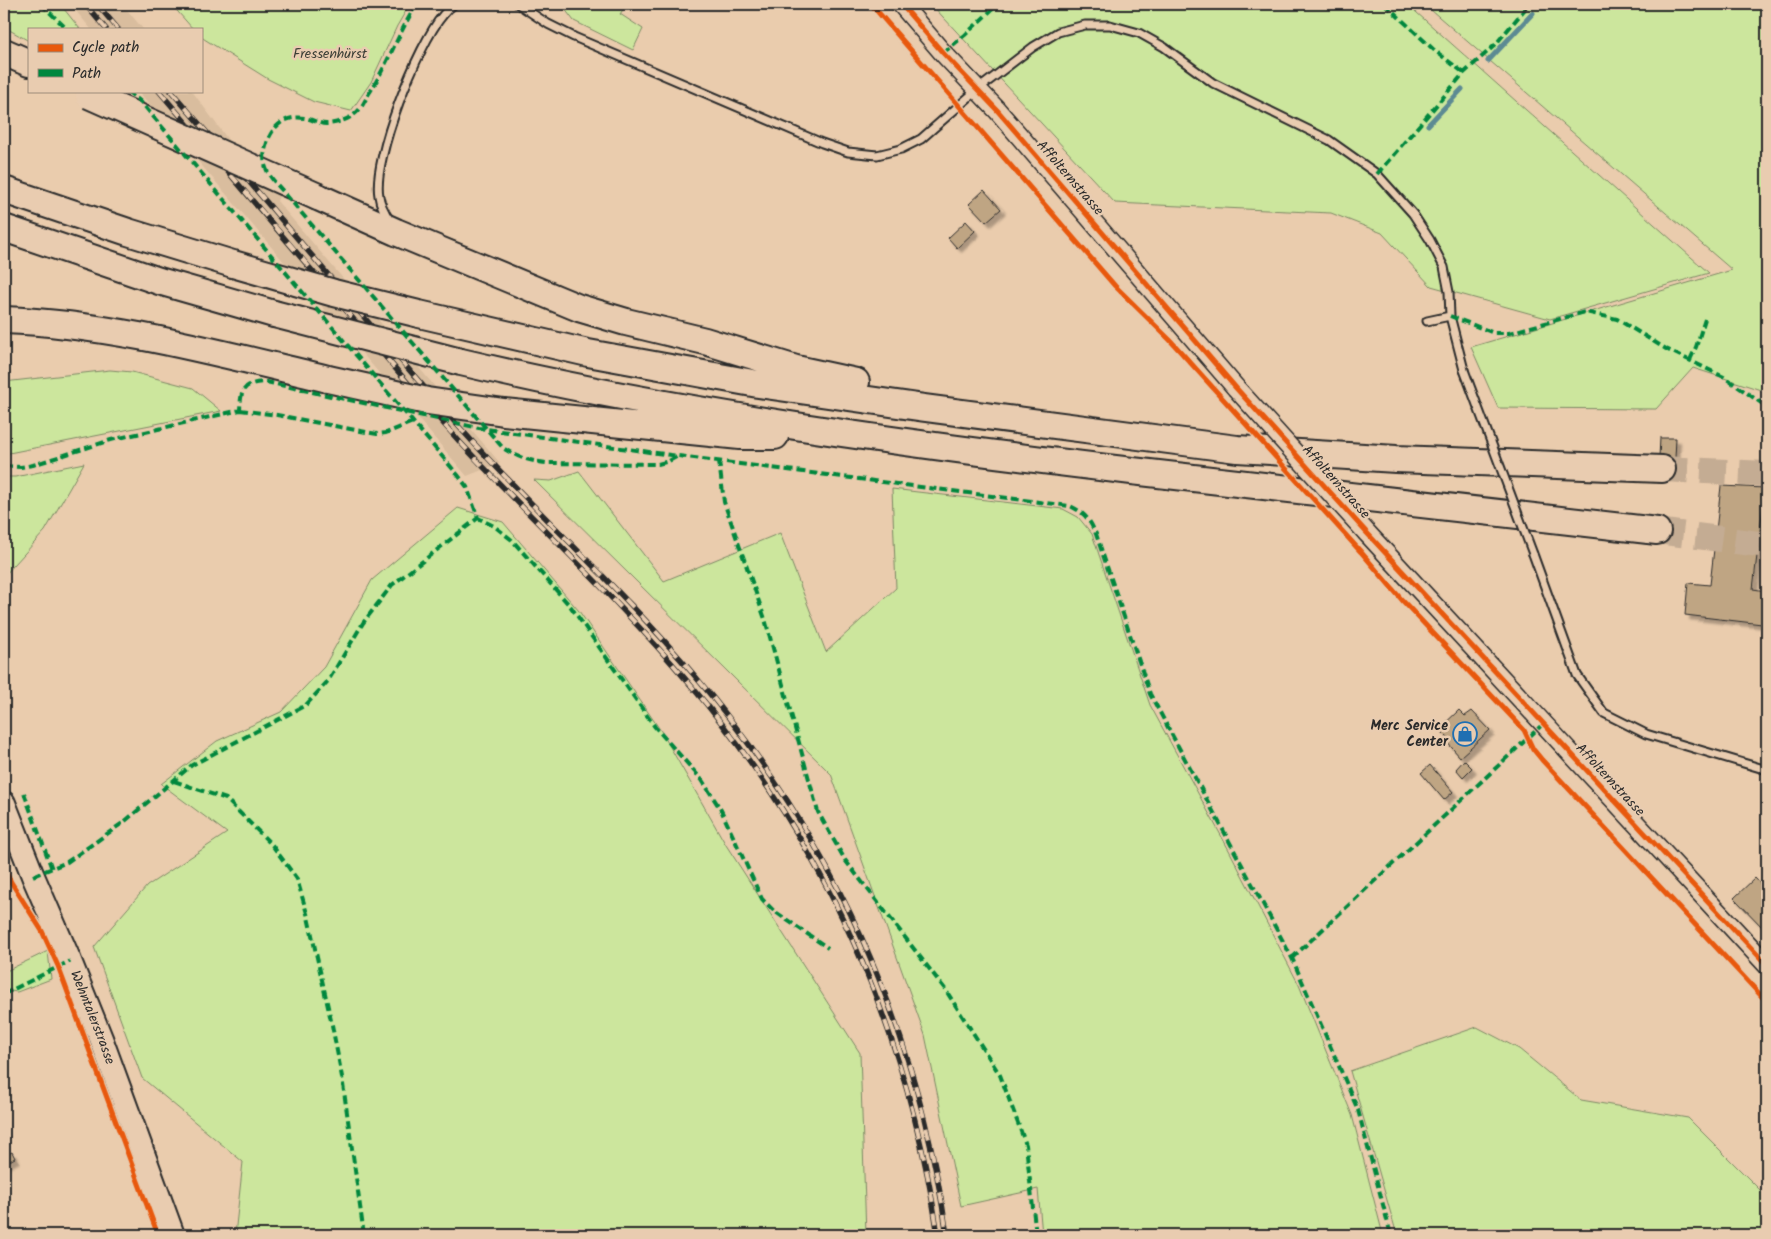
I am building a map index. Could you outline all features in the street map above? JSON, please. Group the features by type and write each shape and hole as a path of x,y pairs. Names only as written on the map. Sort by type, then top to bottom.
{"highway":[{"path":"4,52 28,63"},
{"path":"85,93 396,232 579,308 626,322 705,341 796,369 890,390 977,404 1037,422"},
{"path":"4,190 128,232 232,264 419,314 503,335 758,384 1237,449 1396,459 1662,469"},
{"path":"4,228 151,278 274,314 461,362 656,403 843,434 1193,478 1657,531"},
{"path":"4,320 63,324 128,334 426,401 504,412 740,436 843,434"}],"main road":[{"name":"Wehntalerstrasse","path":"4,803 101,1038 173,1235"}],"street":[{"name":"Affolternstrasse","path":"901,4 977,90 998,110 1236,388 1367,533 1767,965"}],"lane":[{"path":"396,232 379,197 378,182 382,158 409,77 427,40 442,16 454,4"},
{"path":"518,4 548,24 574,37 848,152 877,155 902,149 921,139 977,90 1033,47 1058,32 1085,25 1110,25 1139,33 1164,47 1212,83 1329,140 1377,174 1414,214 1444,267 1449,292 1450,316 1464,370 1577,675 1604,713 1646,734 1767,770"},
{"path":"1427,321 1450,316"}],"path":[{"path":"1525,9 1528,4"}],"shaded area":[{"path":"70,4 122,4 142,28 90,28"},
{"path":"139,92 193,92 252,172 279,196 277,201 500,463 467,476"}],"green space":[{"path":"4,4 60,4 79,28 28,28 28,40 4,27"},
{"name":"Fressenhürst","path":"171,4 410,4 397,26 371,82 351,111 314,102 268,79 202,38 202,28 192,28"},
{"path":"561,4 627,4 620,14 643,29 633,50 574,21"},
{"path":"931,4 1407,4 1709,273 1550,319 1431,286 1382,233 1331,213 1115,203"},
{"path":"1424,4 1767,4 1767,392 1693,368 1656,409 1498,408 1471,347 1732,270"},
{"path":"110,370 132,372 193,388 221,411 9,453 4,452 4,382"},
{"path":"84,463 45,531 4,576 4,477 15,477"},
{"path":"579,471 664,581 780,533 826,652 896,588 892,489 1063,509 1078,517 1092,534 1150,705 1230,852 1299,985 1352,1115 1383,1235 1042,1235 1038,1189 961,1206 925,1035 831,774 534,480 551,481"},
{"path":"458,508 503,522 579,611 661,731 726,845 860,1053 866,1235 235,1235 243,1162 142,1078 94,947 147,886 227,833 161,784 217,741 281,712 324,667 372,580"},
{"path":"48,951 51,979 17,992 4,990 4,972"},
{"path":"1477,1027 1519,1049 1581,1100 1688,1118 1767,1197 1767,1235 1397,1235 1350,1071"}],"building":[{"path":"984,190 1001,209 986,222 969,204"},
{"path":"966,221 975,231 957,248 948,238"},
{"path":"1660,438 1676,438 1675,458 1659,457"},
{"path":"1721,486 1765,488 1753,589 1766,591 1762,624 1685,615 1688,583 1710,585"},
{"name":"Merc Service Center","path":"1459,710 1465,716 1472,711 1490,730 1460,757 1445,740 1448,738 1439,729"},
{"path":"1464,760 1472,768 1463,777 1456,769"},
{"path":"1430,765 1453,792 1444,800 1421,773"},
{"path":"1755,878 1767,891 1767,932 1734,898"},
{"path":"12,1152 15,1158 4,1164 4,1156"}],"waterway":[{"path":"1488,61 1533,13"},
{"path":"1428,125 1462,89"}],"tunnel":[{"path":"1662,469 1767,474"},
{"path":"1657,531 1767,545"}],"railway":[{"path":"85,4 105,28"},
{"path":"97,4 117,28"},
{"path":"160,92 443,424 604,590 688,682 737,744 781,807 819,873 853,941 881,1010 905,1083 924,1158 938,1235"},
{"path":"172,92 455,422 499,470 641,615 695,676 744,738 789,803 828,869 862,938 890,1008 914,1081 933,1157 947,1235"}],"marked path":[{"path":"41,4 66,28"},
{"path":"417,4 360,109 347,119 330,124 297,118 291,118 281,123 272,132 267,143 264,160 268,172 276,184 503,448 523,458 546,463 658,464 678,456"},
{"path":"943,53 998,4"},
{"path":"1385,4 1434,50 1464,73"},
{"path":"1377,174 1464,73 1495,45 1525,9"},
{"path":"128,92 140,101 458,475 467,487 478,518 494,526 512,540 571,607 655,727 702,780 721,810 762,899 774,911 828,948"},
{"path":"1450,316 1494,333 1509,333 1585,312 1617,319 1666,349 1724,377 1767,407"},
{"path":"1690,360 1705,319"},
{"path":"4,466 21,467 33,465 111,440 240,410 241,397 245,388 252,384 266,382 479,428 678,456 1070,506 1086,517 1096,534 1150,694 1292,958 1358,1110 1391,1235"},
{"path":"240,410 377,434 386,433 413,422"},
{"path":"719,461 724,502 765,619 818,812 845,860 945,989 1000,1075 1026,1145 1036,1235"},
{"path":"33,876 67,862 124,822 192,765 306,705 328,681 363,623 392,585 478,518"},
{"path":"1292,958 1543,724"},
{"path":"174,781 226,799 272,845 297,879 308,917 342,1077 364,1235"},
{"path":"24,793 52,869"},
{"path":"4,994 70,961"}],"cycle path":[{"path":"871,4 1115,286 1170,340 1402,600 1524,730 1533,749 1542,760 1767,1002"},
{"path":"901,4 943,53 997,110 1236,388 1367,533 1767,965"},
{"path":"4,867 11,882 42,931 58,966 158,1235"}],"place":[{"name":"Merc Service Center","path":"1465,734"}]}
